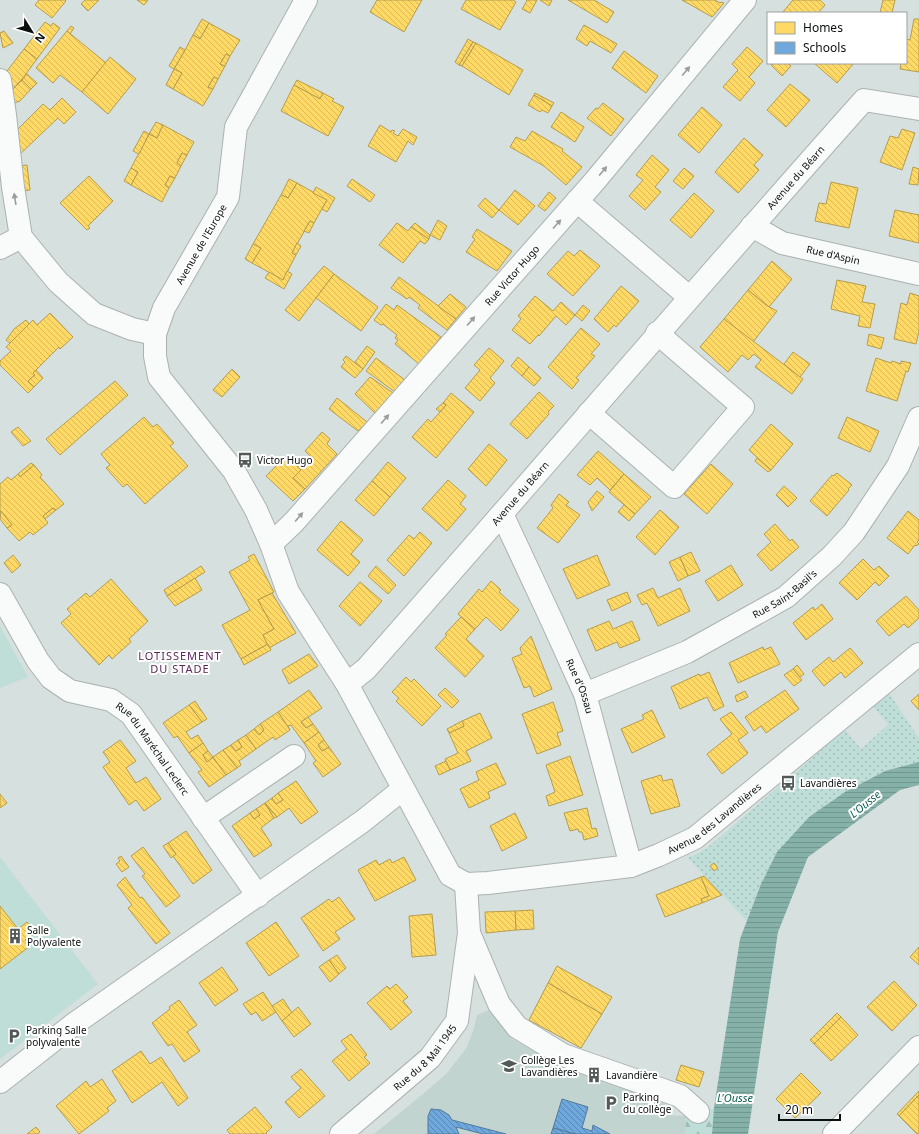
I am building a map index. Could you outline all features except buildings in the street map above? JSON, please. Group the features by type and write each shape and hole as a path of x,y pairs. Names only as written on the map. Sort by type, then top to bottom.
{"street":[{"name":"Avenue de l'Europe","path":"306,0 236,127 228,197 164,308 155,334 155,356 159,378 234,471 256,510 271,544 288,592 347,684 450,875 466,884"},
{"name":"Rue Victor Hugo","path":"271,544 294,522 577,201 745,0"},
{"path":"0,80 13,187 21,237 58,282 94,314 132,329 155,334"},
{"name":"Avenue du Béarn","path":"347,684 366,669 502,514 657,333 864,100 919,109"},
{"path":"577,201 689,297"},
{"name":"Rue d'Aspin","path":"752,226 782,243 919,274"},
{"path":"0,248 21,237"},
{"path":"589,413 674,487 738,413 743,407 657,333"},
{"name":"Rue Saint-Basil's","path":"585,694 687,652 786,597 832,556 854,532 898,466 919,418"},
{"name":"Rue d'Ossau","path":"502,514 585,694 631,866"},
{"name":"Rue du Maréchal Leclerc","path":"0,594 38,661 51,678 70,691 111,700 131,714 258,896"},
{"name":"Avenue des Lavandières","path":"466,884 488,883 631,866 659,856 695,838 919,654"},
{"path":"203,818 294,756"},
{"path":"0,1082 74,1024 363,821 403,789"},
{"name":"Rue du 8 Mai 1945","path":"348,1131 430,1058 457,1021 469,934 466,884"},
{"path":"469,934 499,1004 517,1027 563,1055 680,1096 698,1112"},
{"path":"834,1134 919,1047"}],"shaded area":[{"name":"Collège Les Lavandières","path":"492,1009 512,1039 551,1061 647,1093 649,1105 665,1103 664,1115 686,1116 685,1134 374,1134 447,1073 467,1047 477,1015"}],"green space":[{"path":"0,626 28,677 0,688"},
{"path":"889,693 919,738 919,762 885,771 845,792 809,817 777,852 761,884 747,921 688,858 706,849 845,730 861,749 888,725 873,706"},
{"path":"0,857 98,984 0,1059"},
{"path":"714,1108 712,1134 685,1134 686,1116"}],"water":[{"name":"L'Ousse","path":"919,762 919,785 900,790 808,857 778,932 748,1134 712,1134 714,1108 740,939 761,884 777,852 809,817 845,792 885,771"}],"place":[{"name":"Victor Hugo","path":"245,460"},
{"name":"Lavandières","path":"788,783"},
{"name":"Salle Polyvalente","path":"15,936"},
{"name":"Parking Salle polyvalente","path":"14,1036"},
{"name":"Collège Les Lavandières","path":"509,1066"},
{"name":"Lavandière","path":"594,1075"},
{"name":"Parking du collège","path":"611,1103"}],"district":[{"name":"LOTISSEMENT DU STADE","path":"180,662"}]}
